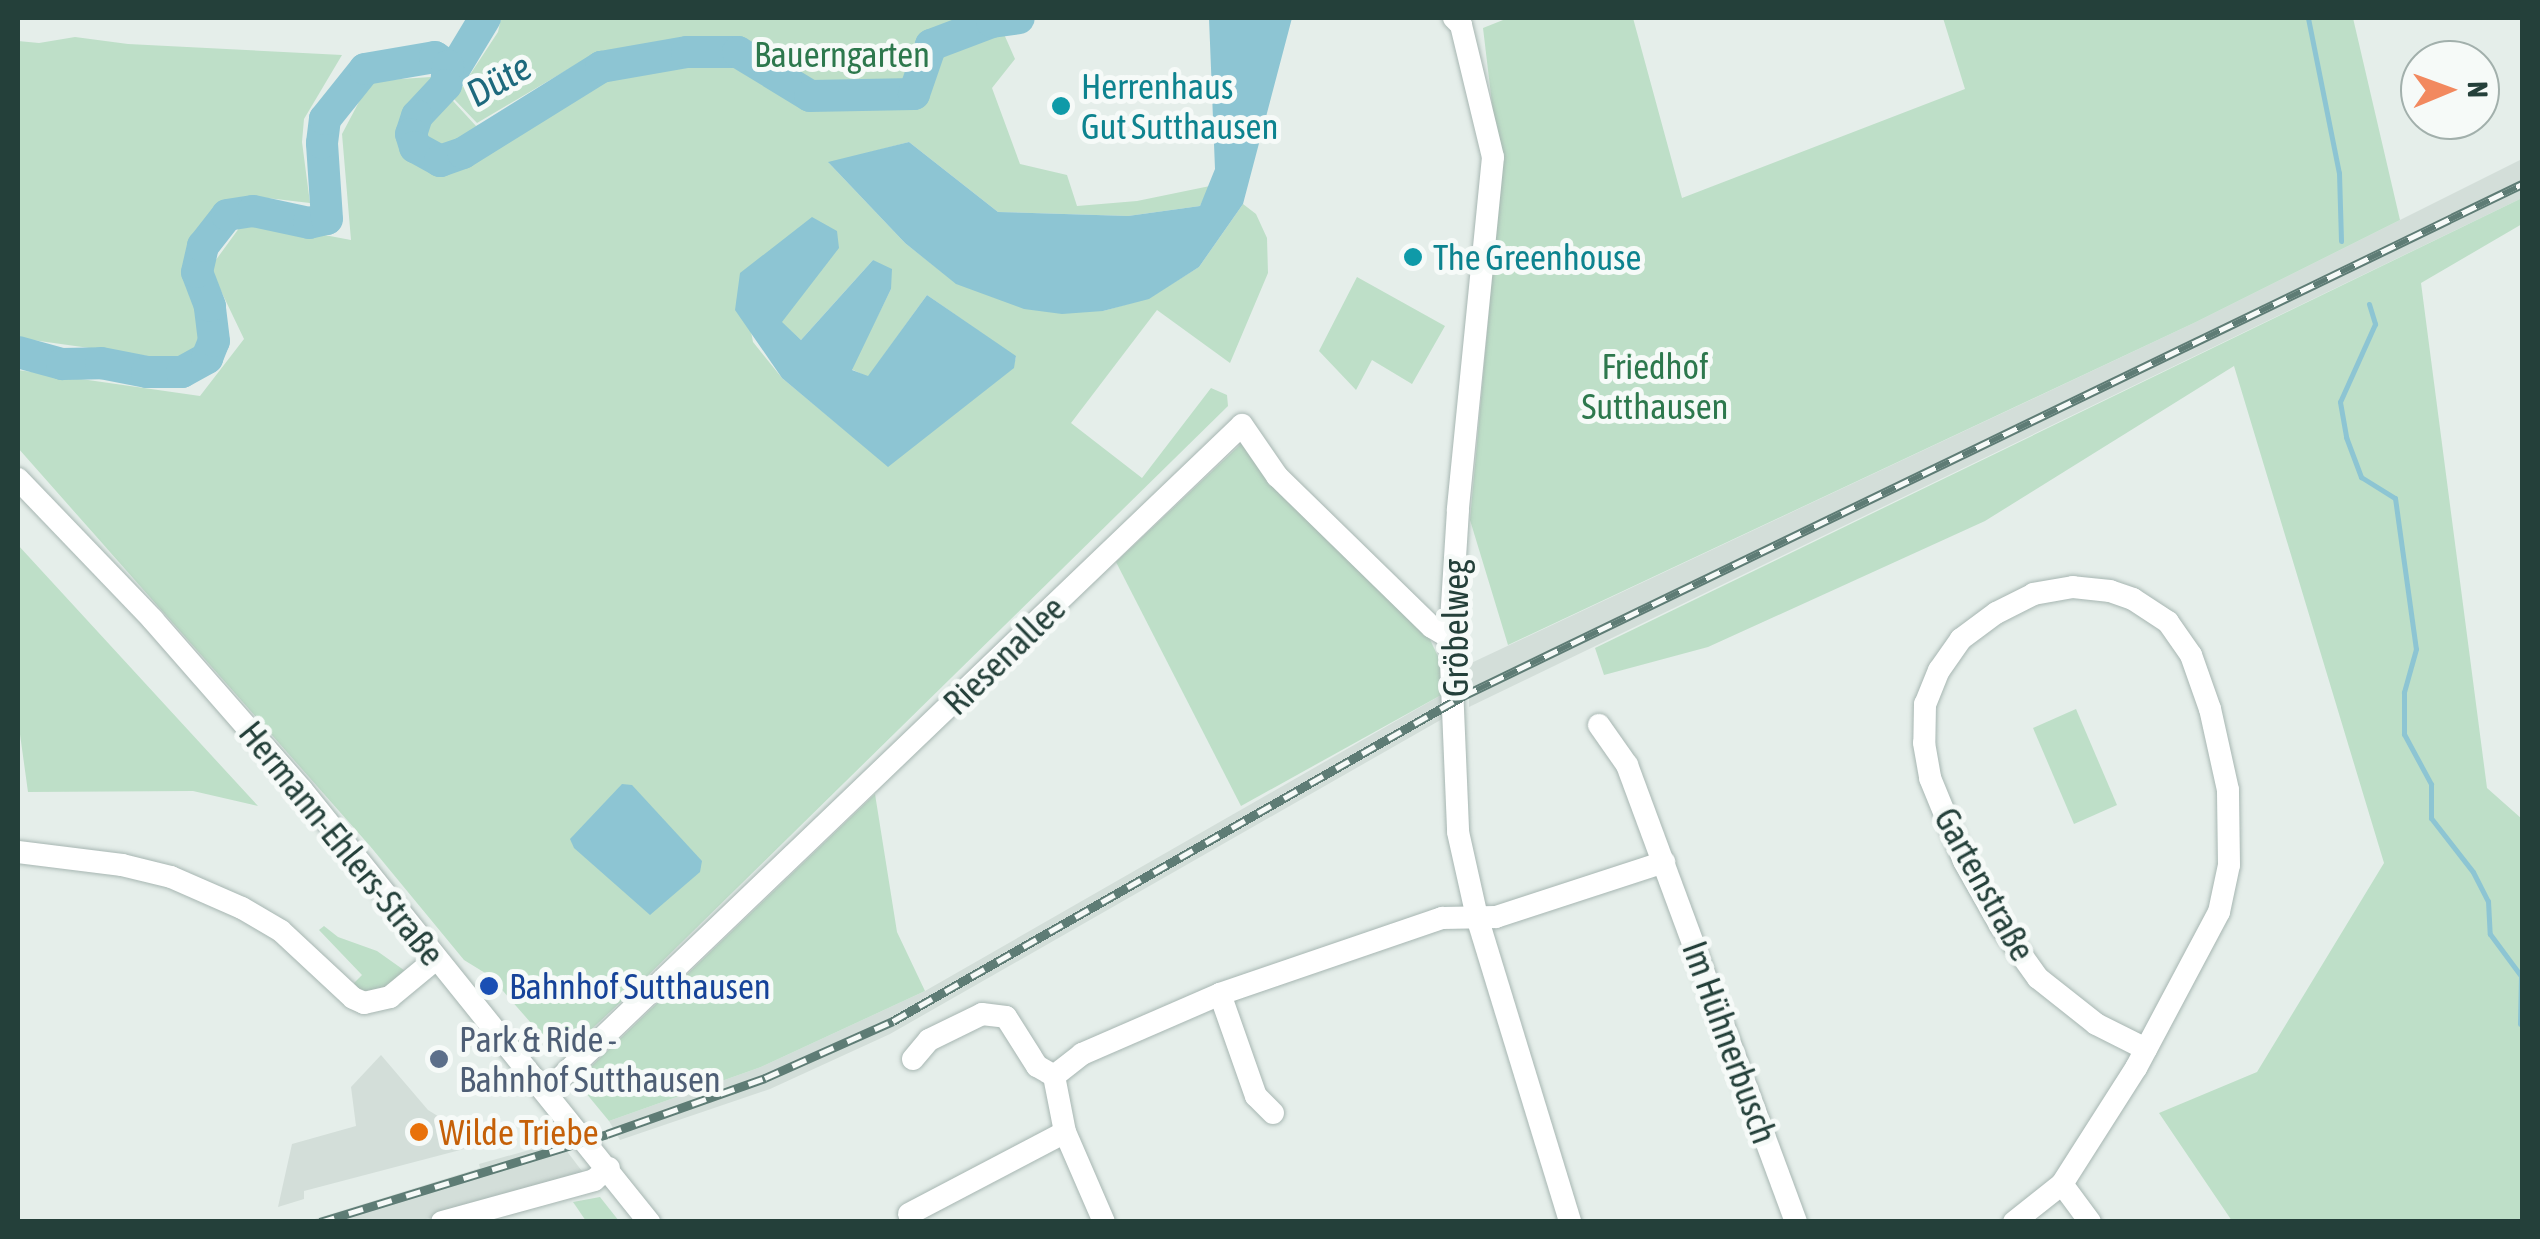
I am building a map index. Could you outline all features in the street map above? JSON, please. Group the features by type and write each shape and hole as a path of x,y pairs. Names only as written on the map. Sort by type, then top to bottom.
{"street":[{"name":"Gröbelweg","path":"1464,20 1487,122 1493,192 1458,510 1450,638 1458,832 1476,917 1570,1222"},
{"name":"Riesenallee","path":"548,1090 1242,425 1277,476 1432,627 1450,638"},
{"name":"Hermann-Ehlers-Straße","path":"18,480 153,620 302,789 436,959 548,1090 649,1222"},
{"name":"Gartenstraße","path":"2014,1222 2062,1184 2146,1049 2220,912 2229,865 2230,816 2223,760 2190,655 2168,622 2133,599 2110,591 2072,587 2034,594 1996,613 1961,640 1939,670 1925,704 1930,778 1964,861 2000,926 2038,978 2096,1024 2146,1049"},
{"name":"Im Hühnerbusch","path":"1599,725 1627,765 1796,1222"},
{"path":"18,852 122,865 171,877 242,908 281,931 353,998 364,1003 390,997 436,959"},
{"path":"1054,1076 1082,1054 1220,994 1442,918 1496,918 1664,862"},
{"path":"1220,994 1256,1096 1273,1113"},
{"path":"913,1059 929,1040 982,1014 1006,1016 1037,1066 1054,1076 1066,1132 1104,1222"},
{"path":"908,1214 1066,1132"},
{"path":"442,1222 594,1180 609,1168"},
{"path":"2062,1184 2090,1222"}],"shaded area":[{"path":"2522,159 2522,198 1469,707 1469,664 2196,322"},
{"path":"1443,694 1444,718 890,1034 770,1089 620,1140 609,1121 761,1067 925,991"},
{"path":"381,1055 428,1110 483,1144 304,1191 304,1199 278,1207 292,1144 356,1126 351,1087"},
{"path":"556,1137 585,1175 419,1221 305,1222 480,1168 479,1164 547,1145"}],"green space":[{"name":"Bauerngarten","path":"501,18 998,18 927,42 911,90 811,90 739,47 687,47 686,40 594,54 477,123 454,99 498,32"},
{"name":"Friedhof Sutthausen","path":"1508,18 1633,18 1682,198 1965,89 1943,18 2353,18 2400,220 2196,322 1508,645 1470,520 1501,179 1483,28"},
{"path":"1000,25 1015,59 992,88 1020,164 1067,175 1077,206 1137,201 1210,186 1200,206 1128,216 998,212 909,142 829,163 905,243 957,284 1103,311 1149,298 1199,267 1243,204 1256,214 1267,238 1268,273 1230,363 1157,310 1071,423 1142,478 1211,388 1227,395 1228,406 625,998 566,1053 558,1054 490,976 464,960 370,846 18,448 18,370 200,396 244,339 210,268 245,220 351,240 342,134 370,81 431,77 476,126 576,81 683,60 736,57 807,99 916,98 937,46","holes":["838,248 781,322 801,340 873,260 891,289 851,369 868,377 927,295 1016,357 1013,368 888,466 782,378 753,342 740,274 776,249"]},
{"path":"75,37 128,44 342,55 304,119 302,142 310,203 250,196 225,201 190,239 182,270 201,329 194,351 175,360 18,338 18,41 39,43"},
{"path":"2522,198 2522,224 2421,283 2487,788 2522,819 2522,1221 2232,1221 2159,1113 2257,1072 2384,863 2234,366 1985,521 1708,647 1604,675 1595,648"},
{"path":"1357,277 1445,326 1412,384 1372,360 1356,390 1319,351"},
{"path":"1242,443 1425,629 1443,667 1443,694 1241,806 1116,562"},
{"path":"18,545 258,806 193,791 28,792 18,720"},
{"path":"2076,709 2117,805 2074,824 2033,728"},
{"path":"875,794 897,932 925,991 761,1067 609,1121 576,1081"},
{"path":"324,926 338,937 377,951 408,973 386,992 364,993 352,985 362,975 319,930"},
{"path":"600,1197 619,1221 586,1221 573,1202"}],"water":[{"path":"1209,18 1292,18 1243,204 1199,267 1149,299 1103,311 1062,314 1024,309 956,284 905,243 828,162 909,142 998,212 1128,216 1200,206 1215,169"},
{"path":"812,217 837,231 839,248 782,322 801,340 873,260 892,269 891,289 852,370 868,376 927,295 1016,356 1014,368 888,467 782,378 735,310 740,273"},
{"path":"622,784 632,785 702,861 700,872 650,915 574,848 570,839"}],"waterway":[{"name":"Düte","path":"450,76 485,18"},
{"name":"Düte","path":"18,352 62,364 101,363 147,372 182,372 207,358 214,341 210,306 197,272 203,246 227,215 253,211 309,223 327,219 322,143 325,119 365,69 435,57 448,66 446,85 417,116 411,134 415,147 440,161 463,153 601,67 687,52 738,52 810,96 914,94 931,45 992,22 1019,18"},
{"path":"2308,18 2339,173 2341,241"},
{"path":"2369,304 2375,324 2340,402 2346,437 2361,477 2395,498 2416,649 2404,692 2404,734 2431,784 2431,818 2473,872 2488,901 2490,934 2521,976 2520,1024"}],"railway":[{"path":"320,1222 607,1134 765,1078 893,1021 1463,696 2522,184"}],"place":[{"name":"Herrenhaus Gut Sutthausen","path":"1061,106"},
{"name":"The Greenhouse","path":"1413,257"},
{"name":"Bahnhof Sutthausen","path":"489,986"},
{"name":"Park & Ride - Bahnhof Sutthausen","path":"439,1059"},
{"name":"Wilde Triebe","path":"419,1132"}]}
